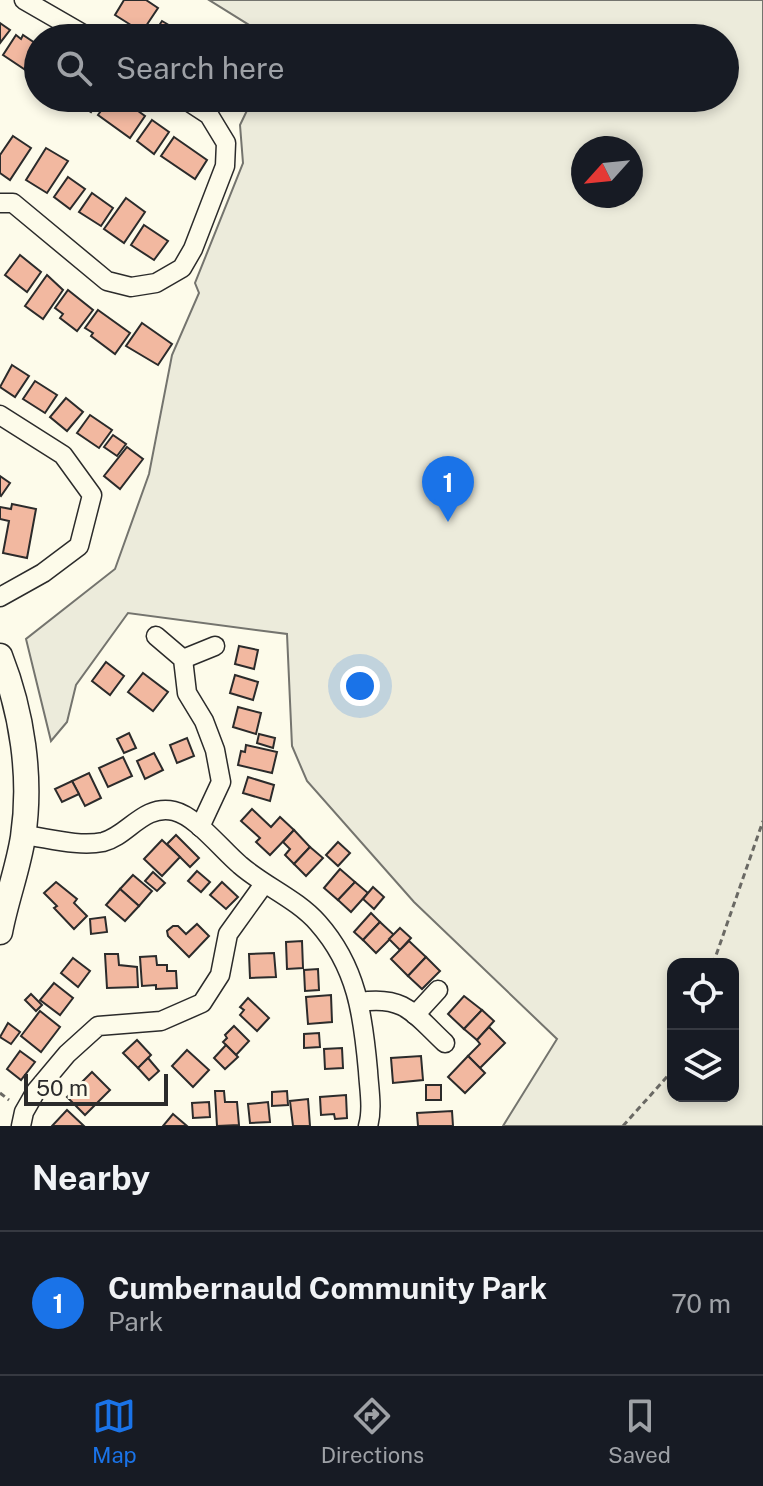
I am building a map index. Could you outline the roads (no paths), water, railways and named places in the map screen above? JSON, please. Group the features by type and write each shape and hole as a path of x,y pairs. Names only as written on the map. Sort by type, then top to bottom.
{"street":[{"path":"24,0 66,24"},
{"path":"0,203 13,203 107,281 131,287 156,283 182,268 225,166 226,143 204,112"},
{"path":"0,415 63,455 92,495 79,546 43,573 0,597"},
{"path":"156,636 183,659 187,693 204,721 215,750 221,782 200,827"},
{"path":"183,659 215,646"},
{"path":"0,656 9,678 22,736 26,786 24,835 1,926"},
{"path":"24,835 88,843 105,841 151,813 174,811 200,827 264,884 292,901 318,923 351,974 360,1002 369,1088 368,1126"},
{"path":"21,1126 24,1112 36,1091 67,1054 98,1026 161,1021 202,1003 220,975 228,934 264,884"},
{"path":"415,1015 438,990"},
{"path":"360,1002 379,999 397,1001 445,1043"}],"place":[{"name":"Cumbernauld Community Park","path":"448,522"}]}
